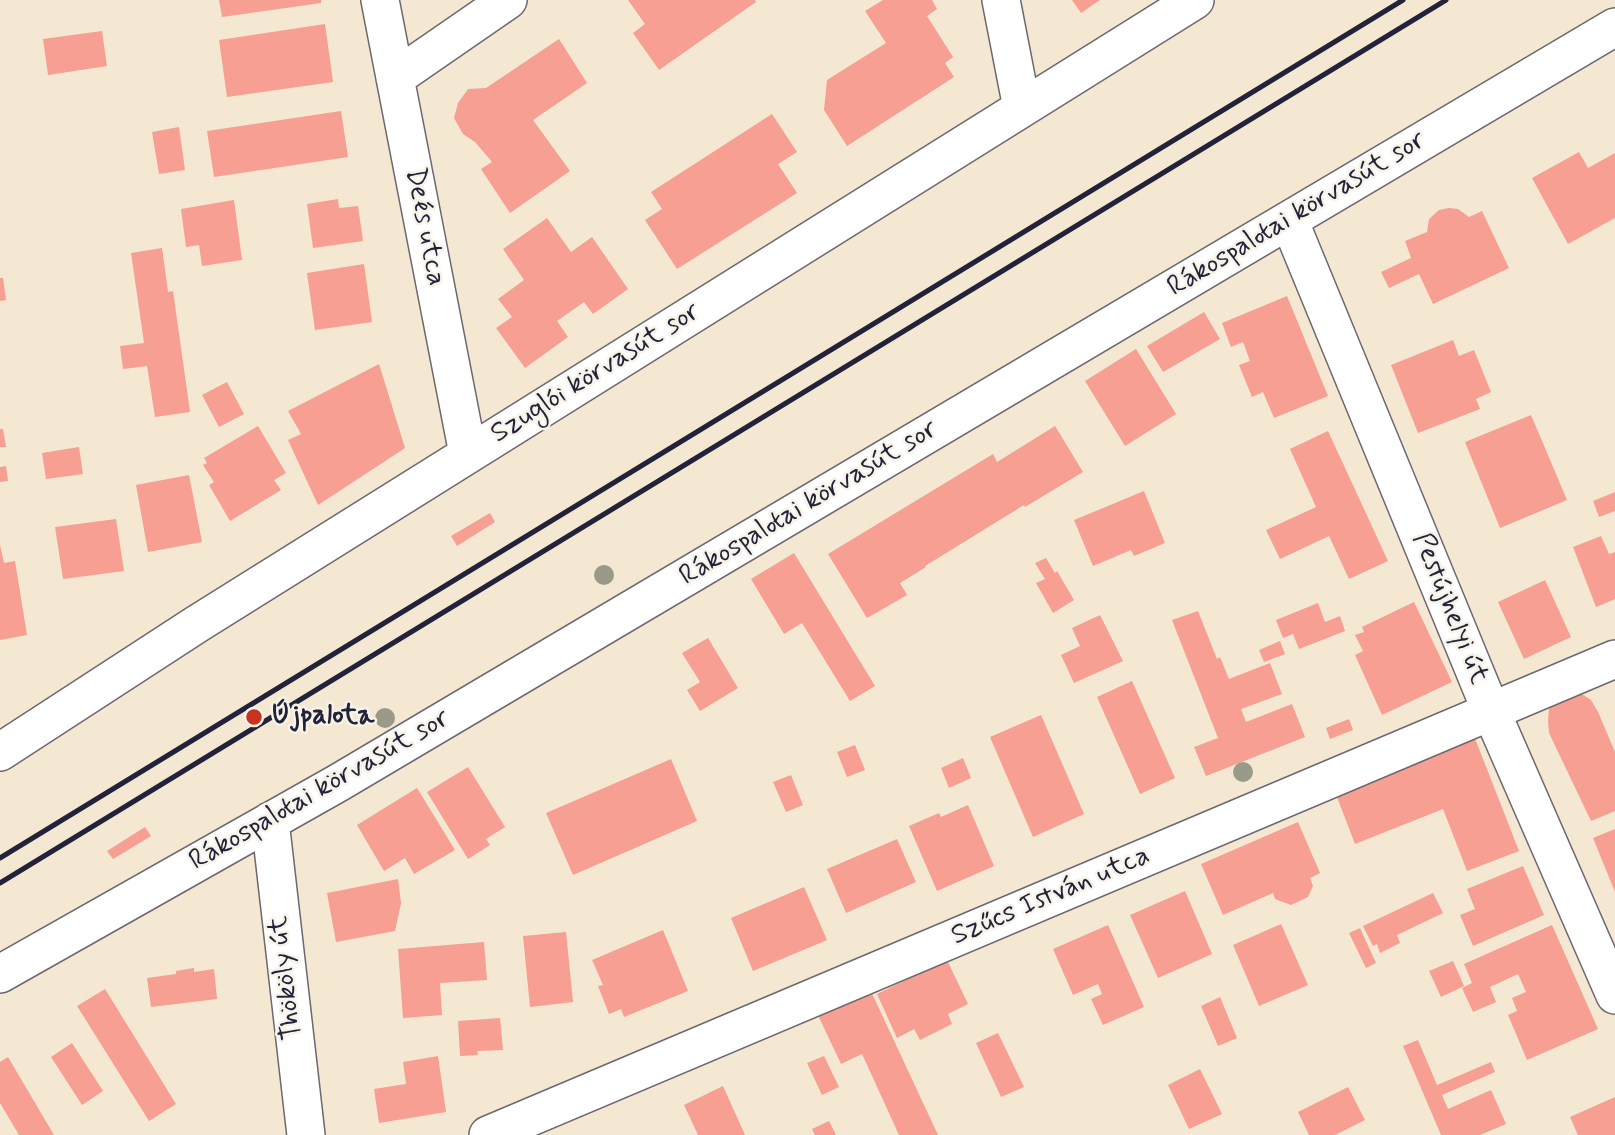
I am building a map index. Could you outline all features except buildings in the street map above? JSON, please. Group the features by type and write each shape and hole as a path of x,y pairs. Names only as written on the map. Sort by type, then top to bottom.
{"street":[{"name":"Deés utca","path":"380,0 468,454"},
{"path":"395,78 509,0"},
{"path":"1001,0 1022,108"},
{"name":"Szuglói körvasút sor","path":"0,752 197,624 1195,0"},
{"name":"Rákospalotai körvasút sor","path":"0,974 270,821 1615,27"},
{"name":"Pestújhelyi út","path":"1289,220 1491,711 1615,995"},
{"name":"Szűcs István utca","path":"488,1135 1615,659"},
{"name":"Thököly út","path":"270,821 306,1135"}],"railway":[{"path":"0,858 1403,0"},
{"path":"0,883 1446,0"}],"place":[{"name":"Újpalota","path":"254,717"}]}
